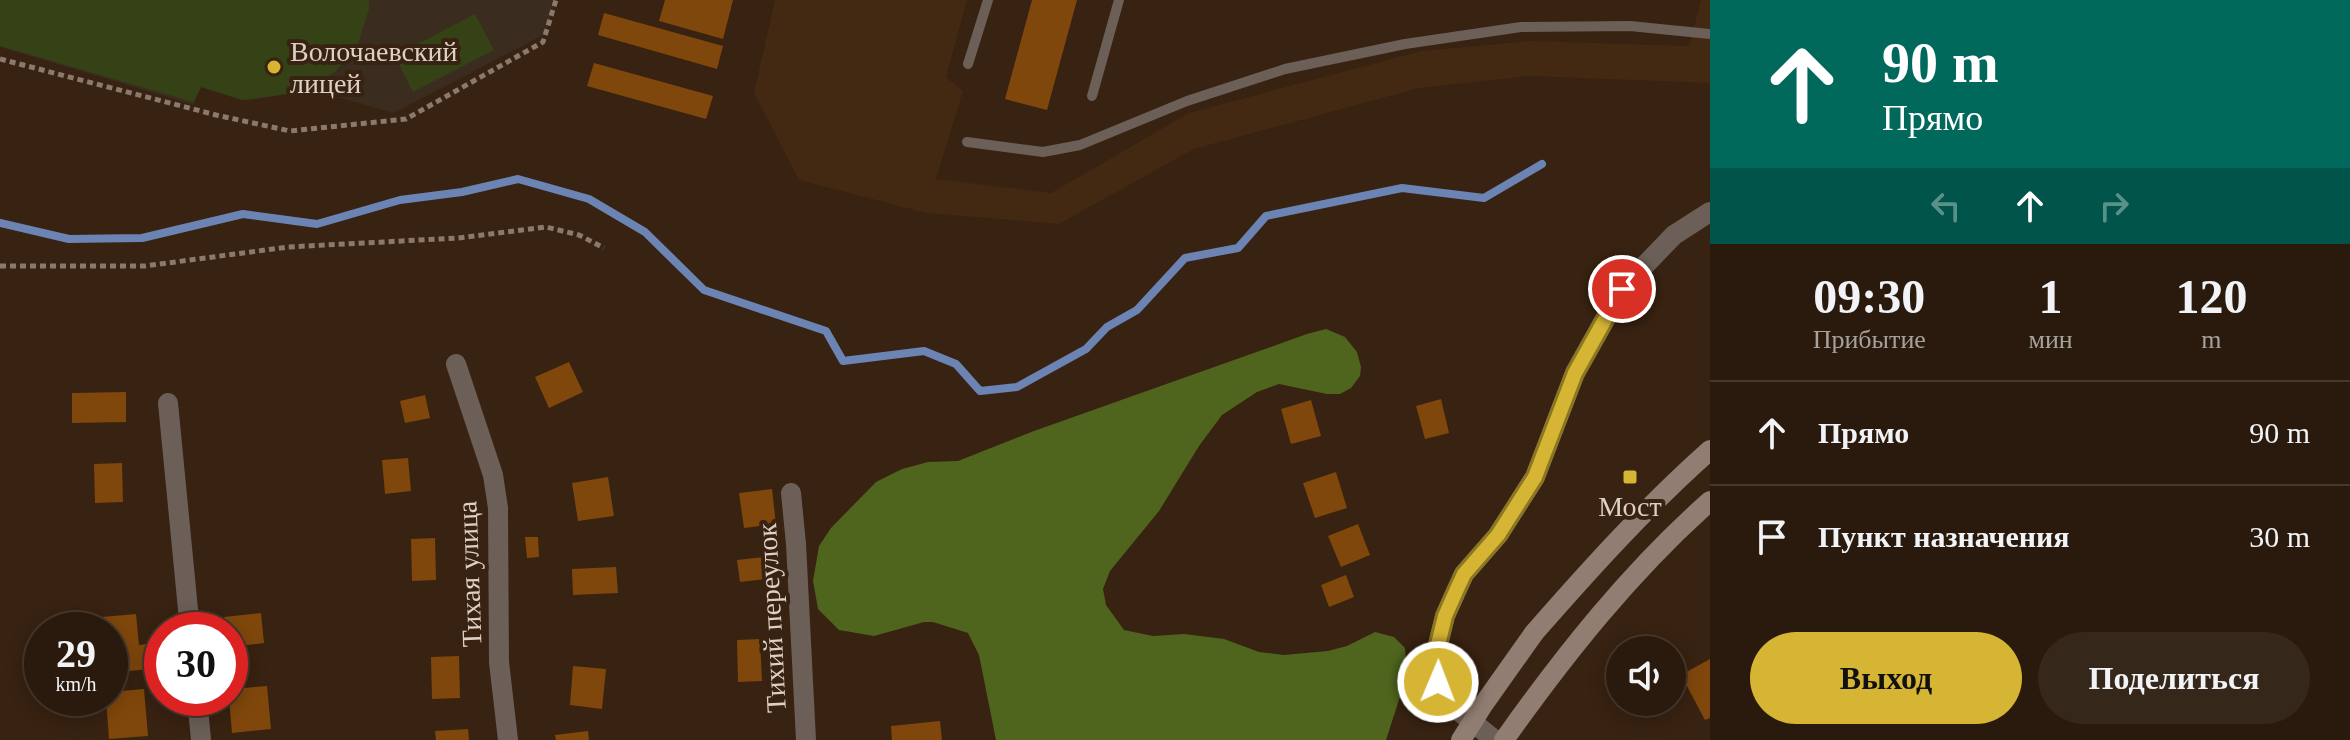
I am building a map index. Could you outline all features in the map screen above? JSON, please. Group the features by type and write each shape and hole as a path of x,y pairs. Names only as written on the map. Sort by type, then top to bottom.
{"main road":[{"path":"1461,740 1534,633 1598,559 1710,450"},
{"path":"1504,740 1563,658 1626,585 1710,501"}],"street":[{"path":"1495,740 1448,702 1438,682 1435,657 1445,616 1464,574 1498,535 1535,477 1575,373 1622,289 1674,235 1710,212"},
{"name":"Тихая улица","path":"456,364 493,475 498,508 499,662 508,740"},
{"path":"168,403 188,612"},
{"name":"Тихий переулок","path":"791,493 806,740"},
{"path":"199,716 201,740"}],"lane":[{"path":"968,64 988,0"},
{"path":"1092,96 1119,0"},
{"path":"967,142 1043,152 1080,145 1187,101 1285,69 1405,44 1521,27 1630,26 1710,34"}],"path":[{"path":"0,59 290,131 406,119 543,42 556,0"},
{"path":"0,266 145,266 288,247 458,238 546,227 579,235 604,248"}],"shaded area":[{"name":"Волочаевский лицей","path":"0,0 556,0 545,34 394,113 312,90 247,101 201,87 194,105 0,47"},
{"path":"775,0 967,0 946,77 963,91 936,179 1051,193 1189,113 1421,51 1531,41 1689,46 1701,0 1710,0 1710,83 1528,76 1419,88 1194,149 1059,224 926,213 799,180 754,93"}],"green space":[{"name":"Волочаевский лицей","path":"0,0 369,0 369,9 358,44 335,72 302,92 242,100 201,87 193,102 0,46"},
{"path":"475,14 494,50 413,92 395,56"},
{"path":"1326,329 1345,337 1357,352 1360,376 1351,388 1340,394 1327,394 1279,384 1257,392 1222,415 1159,511 1110,571 1103,589 1106,605 1124,630 1153,636 1184,634 1224,639 1259,652 1284,655 1328,651 1347,646 1375,632 1394,637 1405,648 1407,675 1386,740 996,740 979,655 968,633 924,622 874,636 839,630 818,609 813,581 819,546 831,528 876,482 902,469 928,462 958,461 1034,431"}],"building":[{"path":"665,0 733,0 723,39 659,21"},
{"path":"1032,0 1077,0 1047,110 1005,99"},
{"path":"604,13 723,46 717,69 598,35"},
{"path":"594,63 713,96 706,119 587,86"},
{"path":"569,362 583,392 549,408 535,377"},
{"path":"126,392 126,422 72,423 72,393"},
{"path":"425,395 430,418 405,423 400,401"},
{"path":"1441,399 1449,433 1425,439 1416,406"},
{"path":"1311,400 1321,436 1291,444 1281,409"},
{"path":"408,458 411,491 385,494 382,460"},
{"path":"122,463 123,502 95,503 94,464"},
{"path":"1336,472 1347,508 1315,518 1303,483"},
{"path":"608,477 614,516 578,521 572,483"},
{"path":"772,489 776,524 744,528 739,493"},
{"path":"1358,524 1370,555 1341,567 1328,536"},
{"path":"525,537 538,537 539,557 527,558"},
{"path":"435,538 436,580 412,581 411,539"},
{"path":"774,556 776,578 740,582 737,560"},
{"path":"616,567 618,593 573,595 572,569"},
{"path":"1346,575 1354,597 1329,607 1321,585"},
{"path":"261,613 264,643 248,645 248,614"},
{"path":"136,614 139,645 144,644 144,670 128,671 128,615"},
{"path":"760,639 762,681 738,682 737,640"},
{"path":"459,656 460,698 432,699 431,657"},
{"path":"1710,659 1710,718 1705,720 1686,684 1686,672"},
{"path":"573,666 606,669 602,709 570,705"},
{"path":"267,686 271,729 232,733 231,716 248,716 248,688"},
{"path":"144,689 148,736 109,739 107,716 128,716 128,690"},
{"path":"940,721 942,740 892,740 891,726"},
{"path":"468,729 469,740 436,740 435,731"},
{"path":"588,731 589,740 556,740 555,735"}],"waterway":[{"path":"0,223 69,239 142,238 243,214 317,224 400,200 462,192 518,179 589,199 645,232 704,290 826,331 843,361 924,351 956,364 980,391 1017,387 1086,349 1107,327 1137,310 1185,258 1238,248 1266,216 1402,188 1484,198 1542,164"}],"place":[{"name":"Волочаевский лицей","path":"274,67"},
{"name":"Мост","path":"1630,477"}],"route":[{"path":"1438,682 1435,657 1445,616 1464,574 1498,535 1535,477 1575,373 1622,289"}]}
